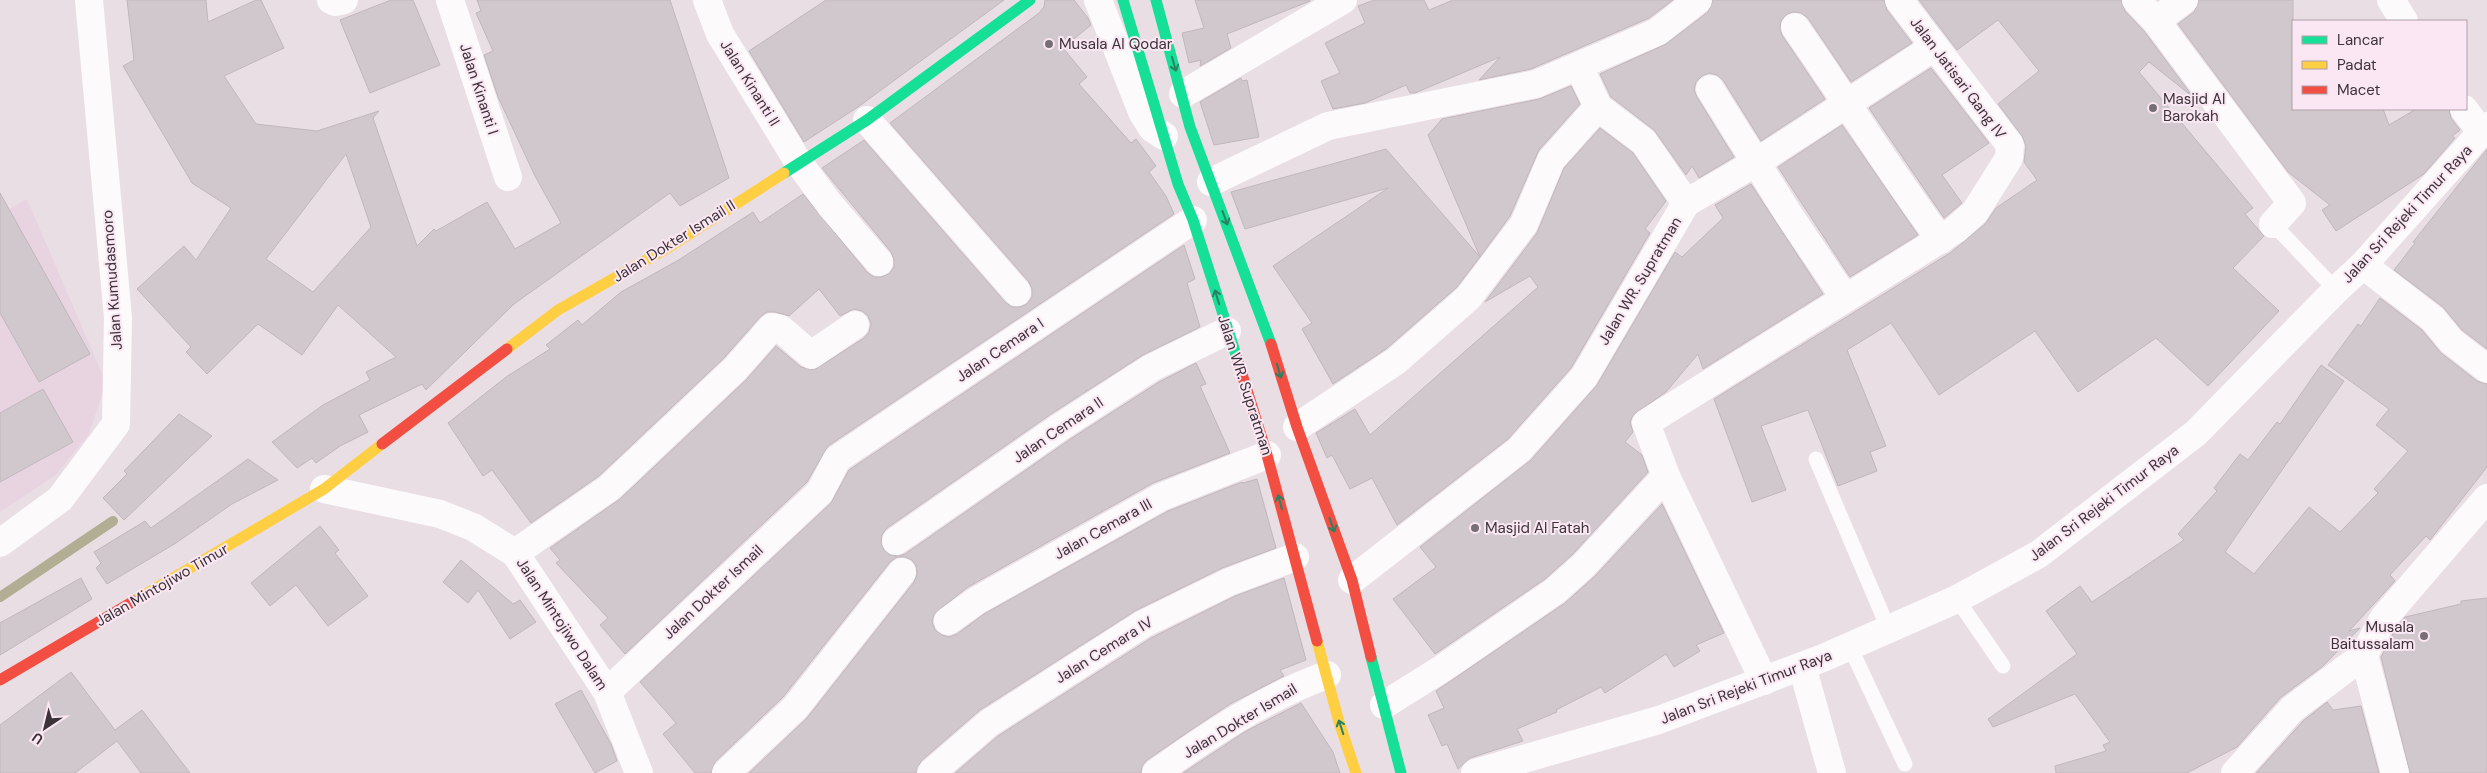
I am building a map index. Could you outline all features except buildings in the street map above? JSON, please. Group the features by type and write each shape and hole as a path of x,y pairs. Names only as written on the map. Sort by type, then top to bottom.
{"main road":[{"name":"Jalan Dokter Ismail II","path":"324,489 558,310 669,247 867,120 1030,0"},
{"name":"Jalan WR. Supratman","path":"1123,0 1178,184 1193,220 1267,455 1327,675 1356,773"},
{"path":"1156,0 1183,94 1190,126 1265,326 1297,427 1352,580 1401,773"},
{"name":"Jalan Mintojiwo Timur","path":"0,680 324,489"}],"street":[{"name":"Jalan Kumudasmoro","path":"0,543 60,499 116,424 118,318 89,0"},
{"path":"331,0 335,2 344,0"},
{"name":"Jalan Kinanti I","path":"450,0 508,177"},
{"name":"Jalan Kinanti II","path":"707,0 720,34 799,163 830,205 879,262"},
{"path":"1098,0 1142,112 1152,128 1164,136"},
{"path":"1183,94 1343,0"},
{"path":"1211,182 1328,126 1536,84 1657,32 1698,0"},
{"name":"Jalan Jatisari Gang IV","path":"1666,476 1646,425 1647,422 1699,392 1779,339 1948,235 1975,212 2009,158 2010,145 1899,0"},
{"path":"2136,0 2156,21 2292,203 2274,224"},
{"path":"2156,21 2184,0"},
{"path":"2391,0 2403,20"},
{"path":"1794,27 1848,104 1902,188 1948,235"},
{"path":"1579,66 1598,107 1644,142 1686,203 1757,162 1934,47"},
{"path":"1710,89 1785,208 1845,298"},
{"path":"1297,427 1396,361 1468,298 1524,224 1551,160 1598,107"},
{"path":"2465,110 2484,129"},
{"path":"867,120 1017,292"},
{"name":"Jalan Sri Rejeki Timur Raya","path":"1475,773 1659,720 1764,681 1850,647 1957,599 2039,554 2196,433 2336,290 2363,265 2484,129"},
{"name":"Jalan WR. Supratman","path":"1352,580 1519,450 1577,385 1584,377 1686,203"},
{"name":"Jalan Cemara I","path":"820,492 837,459 1193,220"},
{"path":"2363,265 2432,319 2451,341 2487,369"},
{"path":"515,553 609,488 735,369 772,327 781,329 811,355 856,325"},
{"name":"Jalan Cemara II","path":"896,541 1060,427 1151,368 1227,331"},
{"name":"Jalan Cemara III","path":"948,621 976,601 1161,497 1267,455"},
{"path":"1384,705 1480,643 1555,591 1584,565 1666,476 1764,681"},
{"name":"Jalan Mintojiwo Dalam","path":"324,489 440,514 473,527 515,553 607,692 639,773"},
{"name":"Jalan Dokter Ismail","path":"607,692 820,492"},
{"path":"2235,773 2292,709 2364,655 2384,619 2487,498"},
{"name":"Jalan Cemara IV","path":"931,773 989,723 1143,624 1229,582 1294,557"},
{"path":"726,773 795,708 902,572"},
{"path":"2364,655 2395,773"},
{"path":"1802,666 1832,773"},
{"name":"Jalan Dokter Ismail","path":"1156,773 1206,737 1302,684 1327,675"}],"lane":[{"path":"2274,224 2336,290"},
{"path":"1816,459 1889,630"},
{"path":"1957,599 2002,666"},
{"path":"1850,647 1905,764"}],"shaded area":[{"path":"27,199 106,383 89,434 56,475 0,512 0,214"}],"waterway":[{"path":"0,597 113,521"}],"traffic: fast":[{"path":"784,173 867,120 1030,0"},
{"path":"1123,0 1178,184 1193,220 1237,358"},
{"path":"1156,0 1190,127 1271,344"},
{"path":"1371,657 1401,773"}],"traffic: slow":[{"path":"507,349 558,310 669,247 784,173"},
{"path":"134,601 324,489 382,444"},
{"path":"1317,641 1339,722 1356,773"}],"traffic: jam":[{"path":"1271,344 1297,427 1352,580 1371,657"},
{"path":"382,444 507,349"},
{"path":"1237,358 1267,455 1317,641"},
{"path":"0,680 134,601"}],"place":[{"name":"Musala Al Qodar","path":"1049,44"},
{"name":"Masjid Al Barokah","path":"2153,108"},
{"name":"Masjid Al Fatah","path":"1475,528"},
{"name":"Musala Baitussalam","path":"2424,636"}]}
